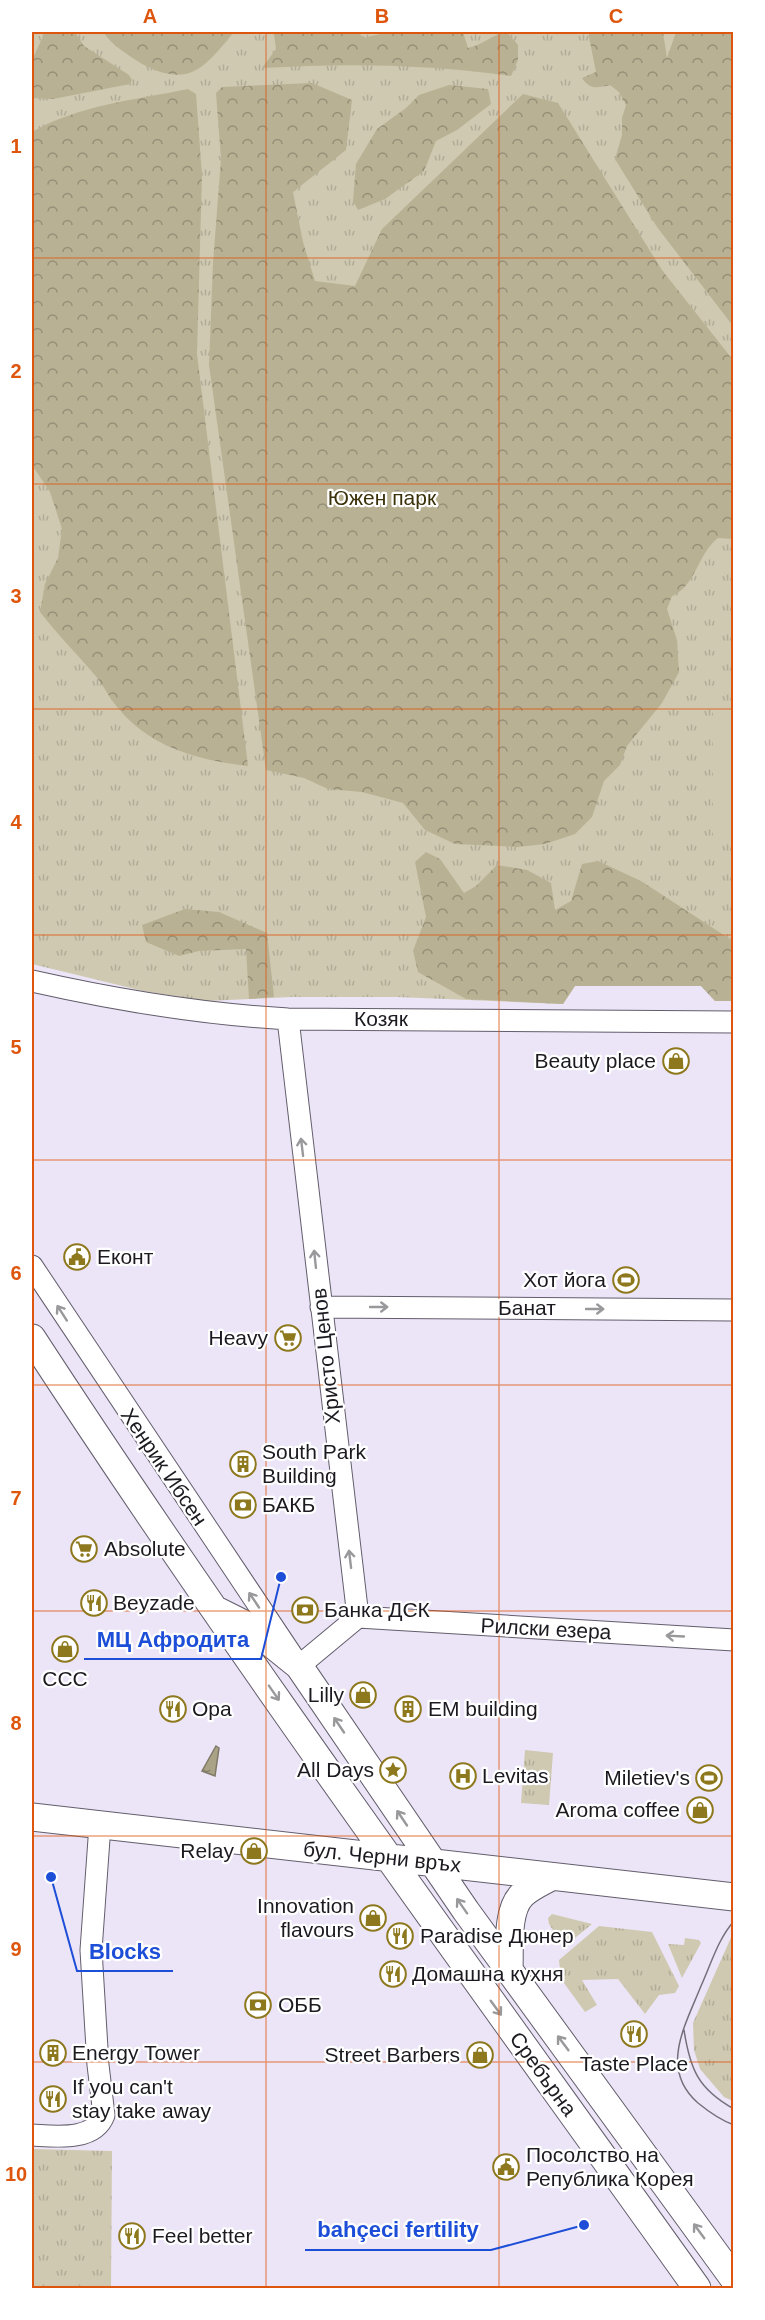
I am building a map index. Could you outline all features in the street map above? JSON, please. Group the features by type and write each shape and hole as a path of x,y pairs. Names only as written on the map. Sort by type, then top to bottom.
{"main road":[{"name":"Хенрик Ибсен","path":"32,1338 389,1858"},
{"name":"Хенрик Ибсен","path":"217,1610 252,1628 299,1666 432,1863"},
{"name":"бул. Черни връх","path":"32,1817 734,1897"},
{"name":"Сребърна","path":"389,1858 698,2289"},
{"name":"Сребърна","path":"432,1863 734,2279"},
{"path":"509,1970 512,1928 517,1903 532,1887 551,1876"}],"street":[{"name":"Козяк","path":"32,981 167,1007 228,1015 288,1019 734,1022"},
{"name":"Христо Ценов","path":"288,1019 358,1617"},
{"name":"Хенрик Ибсен","path":"32,1266 299,1666"},
{"name":"Банат","path":"321,1307 734,1310"},
{"path":"299,1666 358,1617"},
{"name":"Рилски езера","path":"358,1617 734,1640"},
{"path":"32,2135 64,2136 88,2132 104,2115 98,2065 92,1950 100,1825"}],"green space":[{"name":"Южен парк","path":"32,32 733,32 733,1001 715,1001 701,986 575,986 563,1004 397,997 291,997 206,1001 143,991 32,964"},
{"path":"45,32 75,32 84,46 129,75 132,80 130,84 53,99 32,98 32,60"},
{"path":"103,32 234,32 205,64 195,71 173,74 142,64 116,46"},
{"path":"271,32 359,32 363,38 389,32 463,32 468,48 507,32 518,45 518,60 511,76 448,69 386,66 325,65 262,68 276,49 274,34"},
{"path":"588,32 663,32 667,58 676,32 733,32 733,326 657,227 615,159 622,135 622,118 626,105 619,92 610,85 594,87 588,85 582,78 596,72"},
{"path":"312,83 352,100 346,150 293,192 303,242 315,281 355,286 382,229 523,94 558,103 662,270 733,360 733,539 718,538 711,544 686,585 672,596 667,609 677,640 679,672 662,703 627,746 620,765 604,781 592,817 575,834 545,844 518,847 455,844 425,830 403,803 362,792 328,789 304,778 266,770 209,365 213,263 221,159 216,93 222,87"},
{"path":"449,85 488,89 491,104 457,130 436,141 424,171 385,199 358,210 353,201 356,164 377,129 406,108 419,95"},
{"path":"188,89 196,94 202,175 197,354 248,766 194,756 145,733 118,708 97,678 40,612 45,584 58,558 62,529 50,492 32,465 32,132 88,109"},
{"path":"713,706 733,706 733,840 713,840"},
{"path":"426,852 440,859 464,893 476,886 497,865 527,870 551,883 555,910 571,901 582,864 598,861 641,881 733,941 733,1001 715,1001 701,986 575,986 563,1004 466,999 418,972 413,951 426,917 415,862"},
{"path":"185,909 219,912 267,933 274,997 249,999 246,949 199,951 179,956 146,942 142,925"},
{"path":"525,1750 553,1753 549,1805 521,1803"},
{"path":"552,1914 592,1924 564,1947 549,1924 548,1918"},
{"path":"599,1926 652,1932 679,1986 675,1993 659,1995 645,2014 618,1979 582,1980 597,2005 585,2012 561,1979 559,1960"},
{"path":"733,1933 733,2101 724,2097 700,2069 694,2050 693,2023"},
{"path":"685,1938 699,1940 701,1943 682,1978 668,1944 684,1945"},
{"path":"32,2149 112,2151 111,2288 32,2288"}],"water":[{"path":"216,1746 219,1748 215,1776 202,1771"}],"tram line":[{"path":"734,1921 719,1944 688,2016 679,2047 678,2062 680,2076 686,2090 706,2110 734,2125"},
{"path":"684,2030 689,2056 698,2077 712,2094 734,2109"}],"place":[{"name":"Beauty place","path":"676,1061"},
{"name":"Еконт","path":"77,1257"},
{"name":"Хот йога","path":"626,1280"},
{"name":"Heavy","path":"288,1338"},
{"name":"South Park Building","path":"243,1464"},
{"name":"БАКБ","path":"243,1505"},
{"name":"Absolute","path":"84,1549"},
{"name":"МЦ Афродита","path":"281,1577"},
{"name":"Beyzade","path":"94,1603"},
{"name":"Банка ДСК","path":"305,1610"},
{"name":"CCC","path":"65,1649"},
{"name":"Lilly","path":"363,1695"},
{"name":"Opa","path":"173,1709"},
{"name":"EM building","path":"408,1709"},
{"name":"All Days","path":"393,1770"},
{"name":"Levitas","path":"463,1776"},
{"name":"Miletiev's","path":"709,1778"},
{"name":"Aroma coffee","path":"700,1810"},
{"name":"Relay","path":"254,1851"},
{"name":"Blocks","path":"51,1877"},
{"name":"Innovation flavours","path":"373,1918"},
{"name":"Paradise Дюнер","path":"400,1936"},
{"name":"Домашна кухня","path":"393,1974"},
{"name":"ОББ","path":"258,2005"},
{"name":"Taste Place","path":"634,2034"},
{"name":"Energy Tower","path":"53,2053"},
{"name":"Street Barbers","path":"480,2055"},
{"name":"If you can't stay take away","path":"53,2099"},
{"name":"Посолство на Република Корея","path":"506,2167"},
{"name":"bahçeci fertility","path":"584,2225"},
{"name":"Feel better","path":"132,2236"}]}
